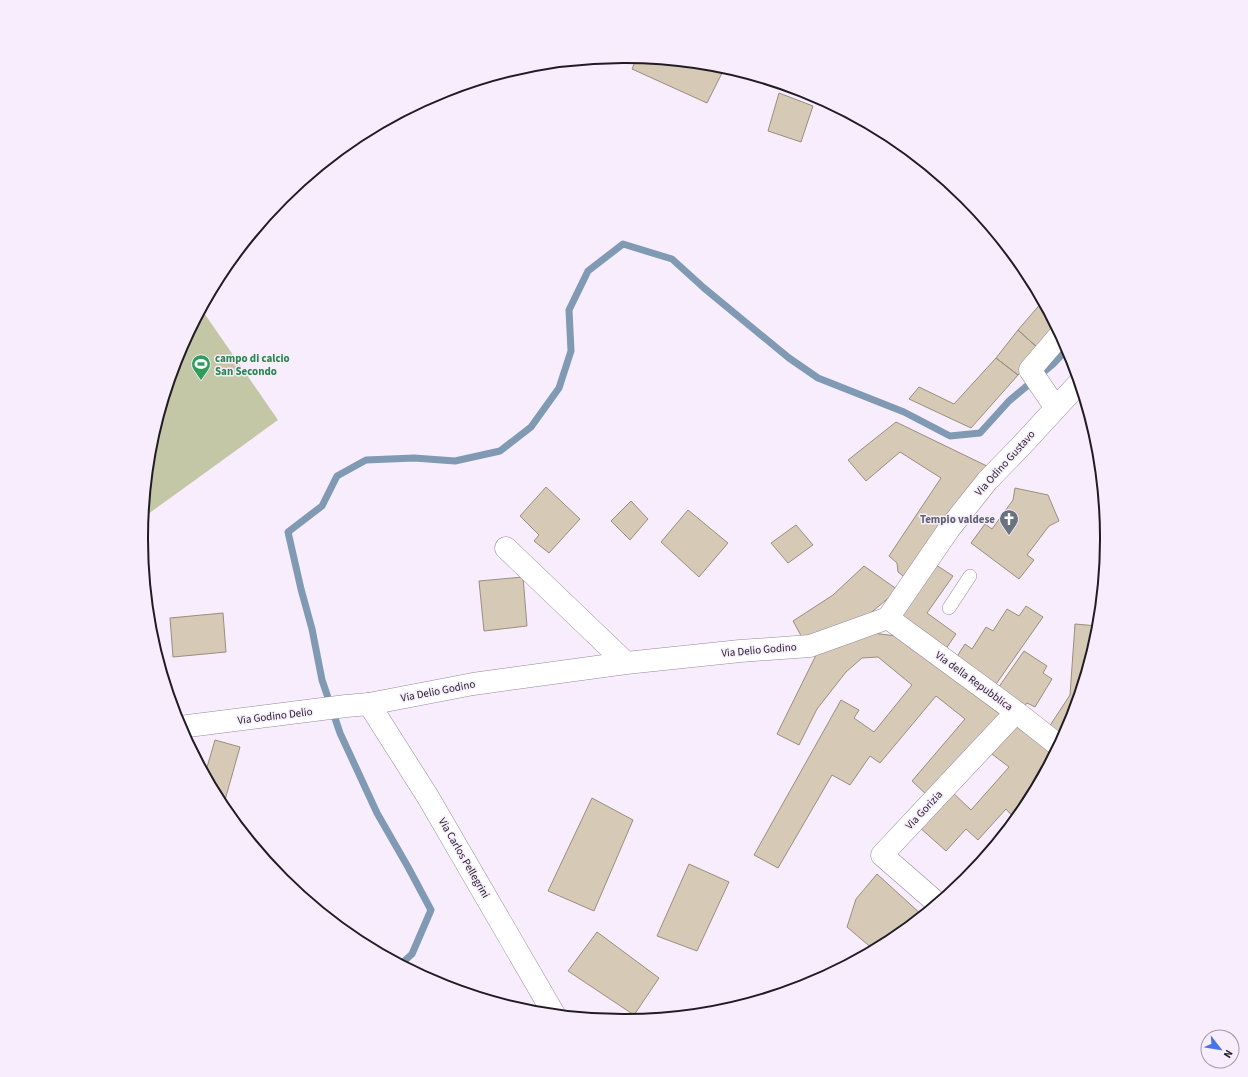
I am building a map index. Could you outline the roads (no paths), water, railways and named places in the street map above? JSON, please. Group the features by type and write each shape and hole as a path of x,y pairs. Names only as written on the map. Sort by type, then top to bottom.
{"street":[{"path":"1055,340 1030,370 1056,408"},
{"name":"Via Odino Gustavo","path":"888,618 949,529 987,481 1074,387"},
{"path":"506,548 626,663"},
{"name":"Via Delio Godino","path":"369,704 473,684 626,663 740,651 810,646 888,618"},
{"name":"Via della Repubblica","path":"888,618 1053,741"},
{"name":"Via Godino Delio","path":"188,726 369,704"},
{"name":"Via Carlos Pellegrini","path":"369,704 428,797 551,1008"},
{"name":"Via Gorizia","path":"934,899 882,855 1016,712"}],"lane":[{"path":"949,608 970,576"}],"waterway":[{"path":"405,960 412,954 431,910 377,813 340,733 322,680 312,629 288,532 322,506 337,476 366,460 414,458 455,461 500,451 531,427 559,388 571,351 569,310 588,271 623,244 672,259 704,288 789,358 818,378 904,412 950,436 980,433 1009,401 1053,364 1062,354"}],"place":[{"name":"campo di calcio San Secondo","path":"201,381"},
{"name":"Tempio valdese","path":"1009,536"}]}
